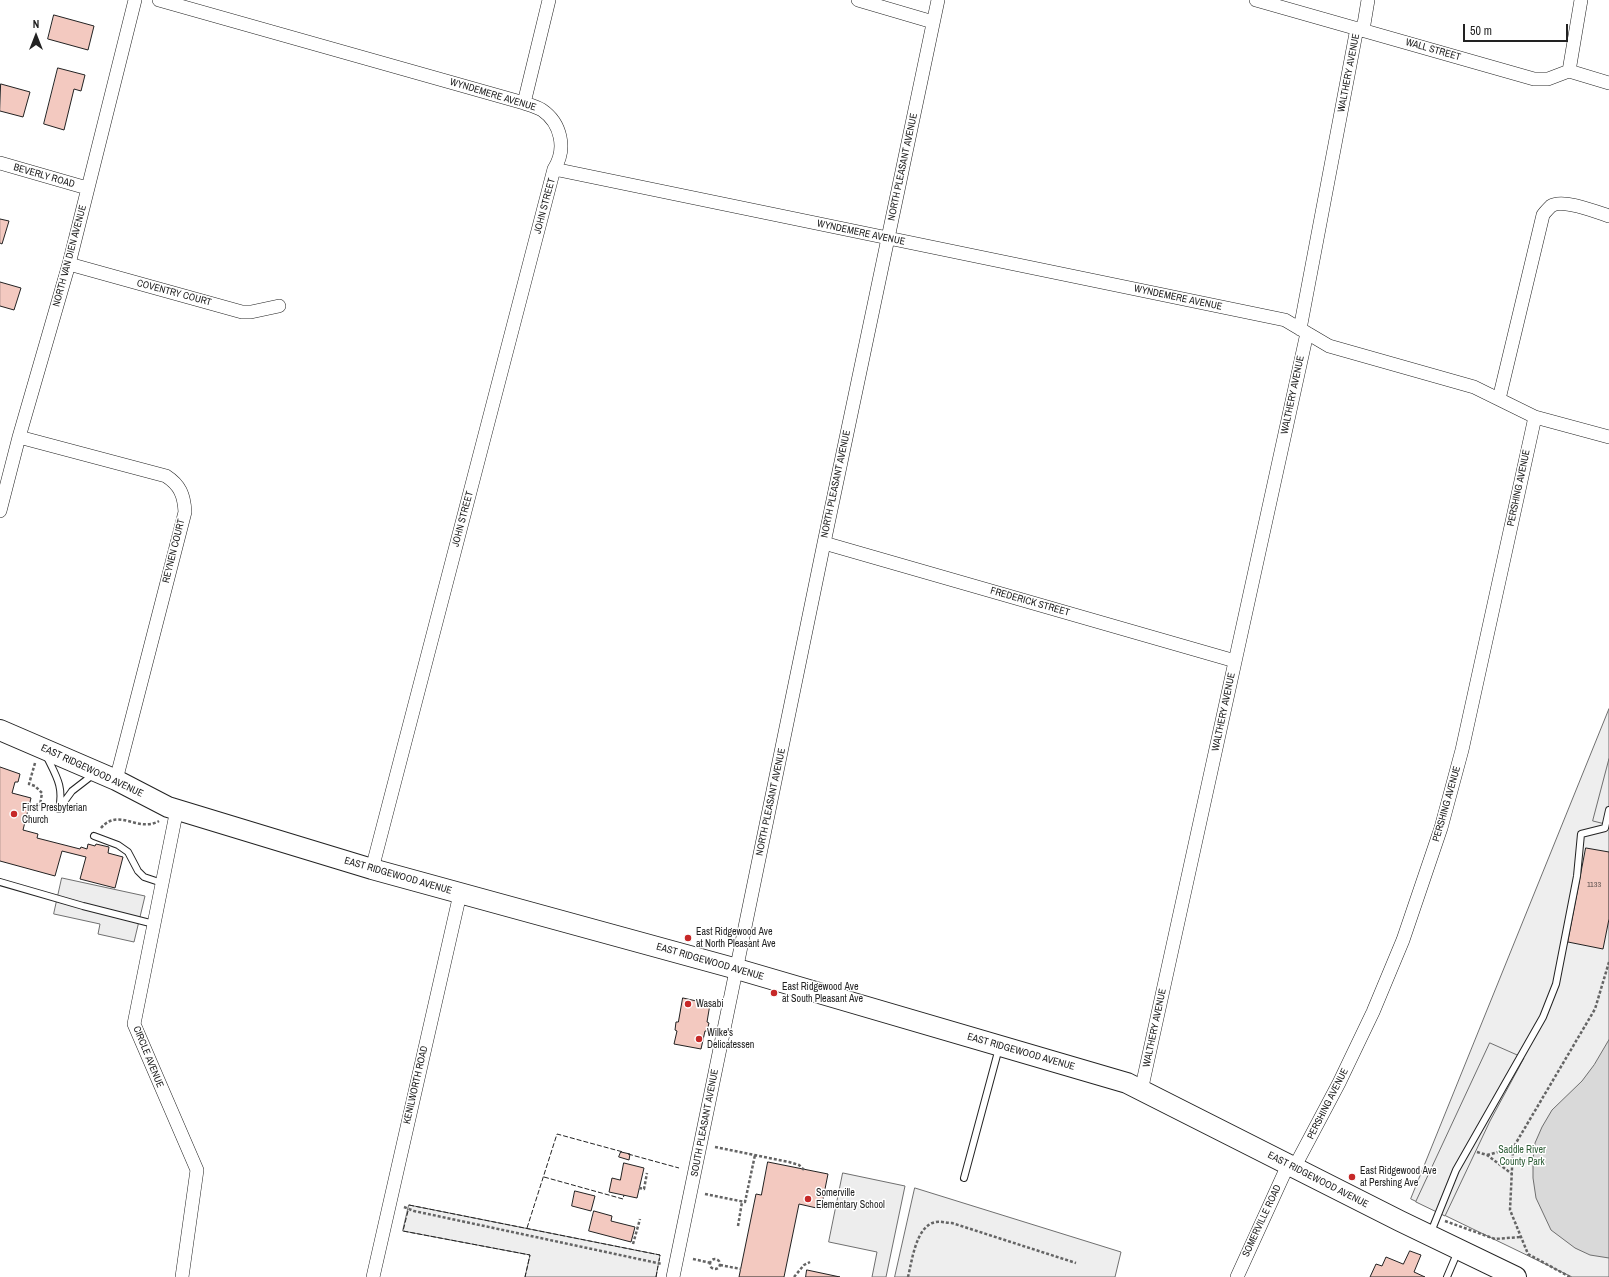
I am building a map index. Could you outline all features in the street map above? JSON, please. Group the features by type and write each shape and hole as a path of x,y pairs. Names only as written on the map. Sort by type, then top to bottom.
{"main road":[{"name":"EAST RIDGEWOOD AVENUE","path":"0,730 40,754 116,780 168,807 170,814 737,969 1127,1083 1291,1167 1433,1227 1459,1250 1512,1276"}],"street":[{"name":"NORTH VAN DIEN AVENUE","path":"0,511 19,437 69,264 135,0"},
{"name":"WYNDEMERE AVENUE","path":"159,0 524,103 541,110 551,118 558,128 562,142 561,153 554,169 1285,320 1329,346 1474,387 1535,417 1609,437"},
{"path":"524,103 549,0"},
{"path":"858,0 933,22"},
{"name":"NORTH PLEASANT AVENUE","path":"737,969 824,543 938,0"},
{"name":"WALL STREET","path":"1256,0 1534,79 1548,79 1569,71"},
{"name":"WALTHERY AVENUE","path":"1141,1091 1235,661 1303,331 1360,29 1368,0"},
{"path":"1581,0 1569,71 1609,83"},
{"name":"BEVERLY ROAD","path":"0,163 87,188"},
{"name":"JOHN STREET","path":"372,869 554,169"},
{"path":"1499,399 1543,215 1552,205 1560,204 1574,205 1609,216"},
{"name":"COVENTRY COURT","path":"69,264 242,312 251,312 279,306"},
{"name":"PERSHING AVENUE","path":"1291,1167 1339,1083 1373,1012 1411,918 1441,828 1462,750 1535,417"},
{"name":"REYNEN COURT","path":"19,437 166,476 174,481 185,500 185,512 116,780"},
{"name":"FREDERICK STREET","path":"824,543 1235,661"},
{"name":"CIRCLE AVENUE","path":"170,814 162,883 134,1024 197,1170 182,1277"},
{"name":"KENILWORTH ROAD","path":"373,1277 460,894"},
{"name":"SOUTH PLEASANT AVENUE","path":"673,1277 737,969"},
{"name":"SOMERVILLE ROAD","path":"1237,1277 1291,1167"}],"lane":[{"path":"40,754 60,787 62,798 59,809"},
{"path":"59,809 72,791 96,772"},
{"path":"1433,1227 1456,1170 1543,1017 1556,984 1577,876 1581,834 1605,828 1609,810"},
{"path":"94,836 128,852 138,871 144,877 162,883"},
{"path":"0,882 154,924"},
{"path":"964,1178 1000,1046"},
{"path":"1447,1277 1459,1250"}],"path":[{"path":"40,754 29,784 39,789 42,793 40,805 59,809"},
{"path":"94,836 104,824 111,820 124,819 140,825 148,825 170,814"},
{"path":"1570,1277 1528,1254 1510,1210 1513,1148 1595,1009 1609,962"},
{"path":"715,1147 794,1164 804,1170"},
{"path":"1487,1155 1513,1148"},
{"path":"1468,1149 1487,1155 1512,1174"},
{"path":"738,1226 742,1202 745,1202 755,1155"},
{"path":"639,1188 644,1189 647,1173"},
{"path":"706,1194 742,1202"},
{"path":"404,1207 421,1213 662,1264"},
{"path":"633,1244 635,1230 640,1219"},
{"path":"908,1277 922,1231 928,1225 936,1222 952,1224 1076,1263"},
{"path":"1433,1227 1495,1239 1521,1237"},
{"path":"693,1260 711,1263 716,1259 720,1262 720,1265"},
{"path":"794,1277 804,1265 810,1262"},
{"path":"711,1263 713,1269 718,1269 720,1265"},
{"path":"720,1265 741,1269"}],"green space":[{"name":"Saddle River County Park","path":"1609,709 1609,1277 1572,1277 1411,1199"},
{"path":"915,1188 1121,1252 1115,1277 895,1277"},
{"path":"409,1205 660,1255 656,1277 525,1277 530,1255 403,1231"}],"shaded area":[{"path":"1609,759 1609,825 1593,821"},
{"path":"62,878 145,896 134,942 98,934 100,924 54,914"},
{"path":"1609,1040 1609,1258 1590,1255 1575,1248 1551,1230 1536,1198 1533,1178 1533,1159 1535,1143 1552,1110 1582,1081 1594,1065"},
{"path":"1490,1043 1524,1058 1490,1121 1445,1216 1416,1202"},
{"path":"843,1173 905,1186 886,1277 872,1277 877,1252 829,1242"}],"building":[{"path":"54,15 94,26 88,50 48,39"},
{"path":"58,68 85,75 81,91 74,89 64,130 44,124"},
{"path":"1,84 30,92 23,117 0,111"},
{"path":"0,219 9,221 2,244 0,243"},
{"path":"0,282 21,288 14,310 0,306"},
{"name":"First Presbyterian Church","path":"0,767 20,774 18,782 15,782 12,793 31,798 23,830 38,834 37,838 80,849 81,847 87,849 88,844 109,847 108,853 123,857 115,888 80,879 86,857 62,851 55,876 0,861"},
{"path":"1586,848 1609,852 1609,919 1603,949 1568,942"},
{"path":"683,998 710,1004 707,1022 709,1023 707,1031 705,1031 701,1049 674,1044 677,1031 675,1030 676,1022 678,1022"},
{"path":"621,1152 630,1154 629,1160 619,1157"},
{"path":"768,1162 828,1174 821,1209 799,1204 784,1277 739,1277 756,1194 761,1195"},
{"path":"624,1163 644,1168 637,1198 609,1192 612,1178 620,1180"},
{"path":"575,1191 595,1196 591,1211 572,1206"},
{"path":"594,1211 612,1216 611,1221 635,1227 631,1242 589,1231"},
{"path":"1410,1251 1421,1255 1414,1272 1425,1277 1370,1277 1376,1264 1382,1266 1386,1257 1403,1264"},
{"path":"807,1270 840,1277 806,1277"}],"fence":[{"path":"527,1228 557,1134 623,1152"},
{"path":"628,1154 679,1168"},
{"path":"544,1177 623,1199 624,1195"},
{"path":"409,1205 660,1255 659,1261"},
{"path":"408,1211 403,1231 530,1255 525,1277"},
{"path":"656,1277 658,1266"}],"place":[{"name":"First Presbyterian Church","path":"14,814"},
{"name":"East Ridgewood Ave at North Pleasant Ave","path":"688,938"},
{"name":"East Ridgewood Ave at South Pleasant Ave","path":"774,993"},
{"name":"Wasabi","path":"688,1004"},
{"name":"Wilke's Delicatessen","path":"699,1039"},
{"name":"East Ridgewood Ave at Pershing Ave","path":"1352,1177"},
{"name":"Somerville Elementary School","path":"808,1199"}]}
